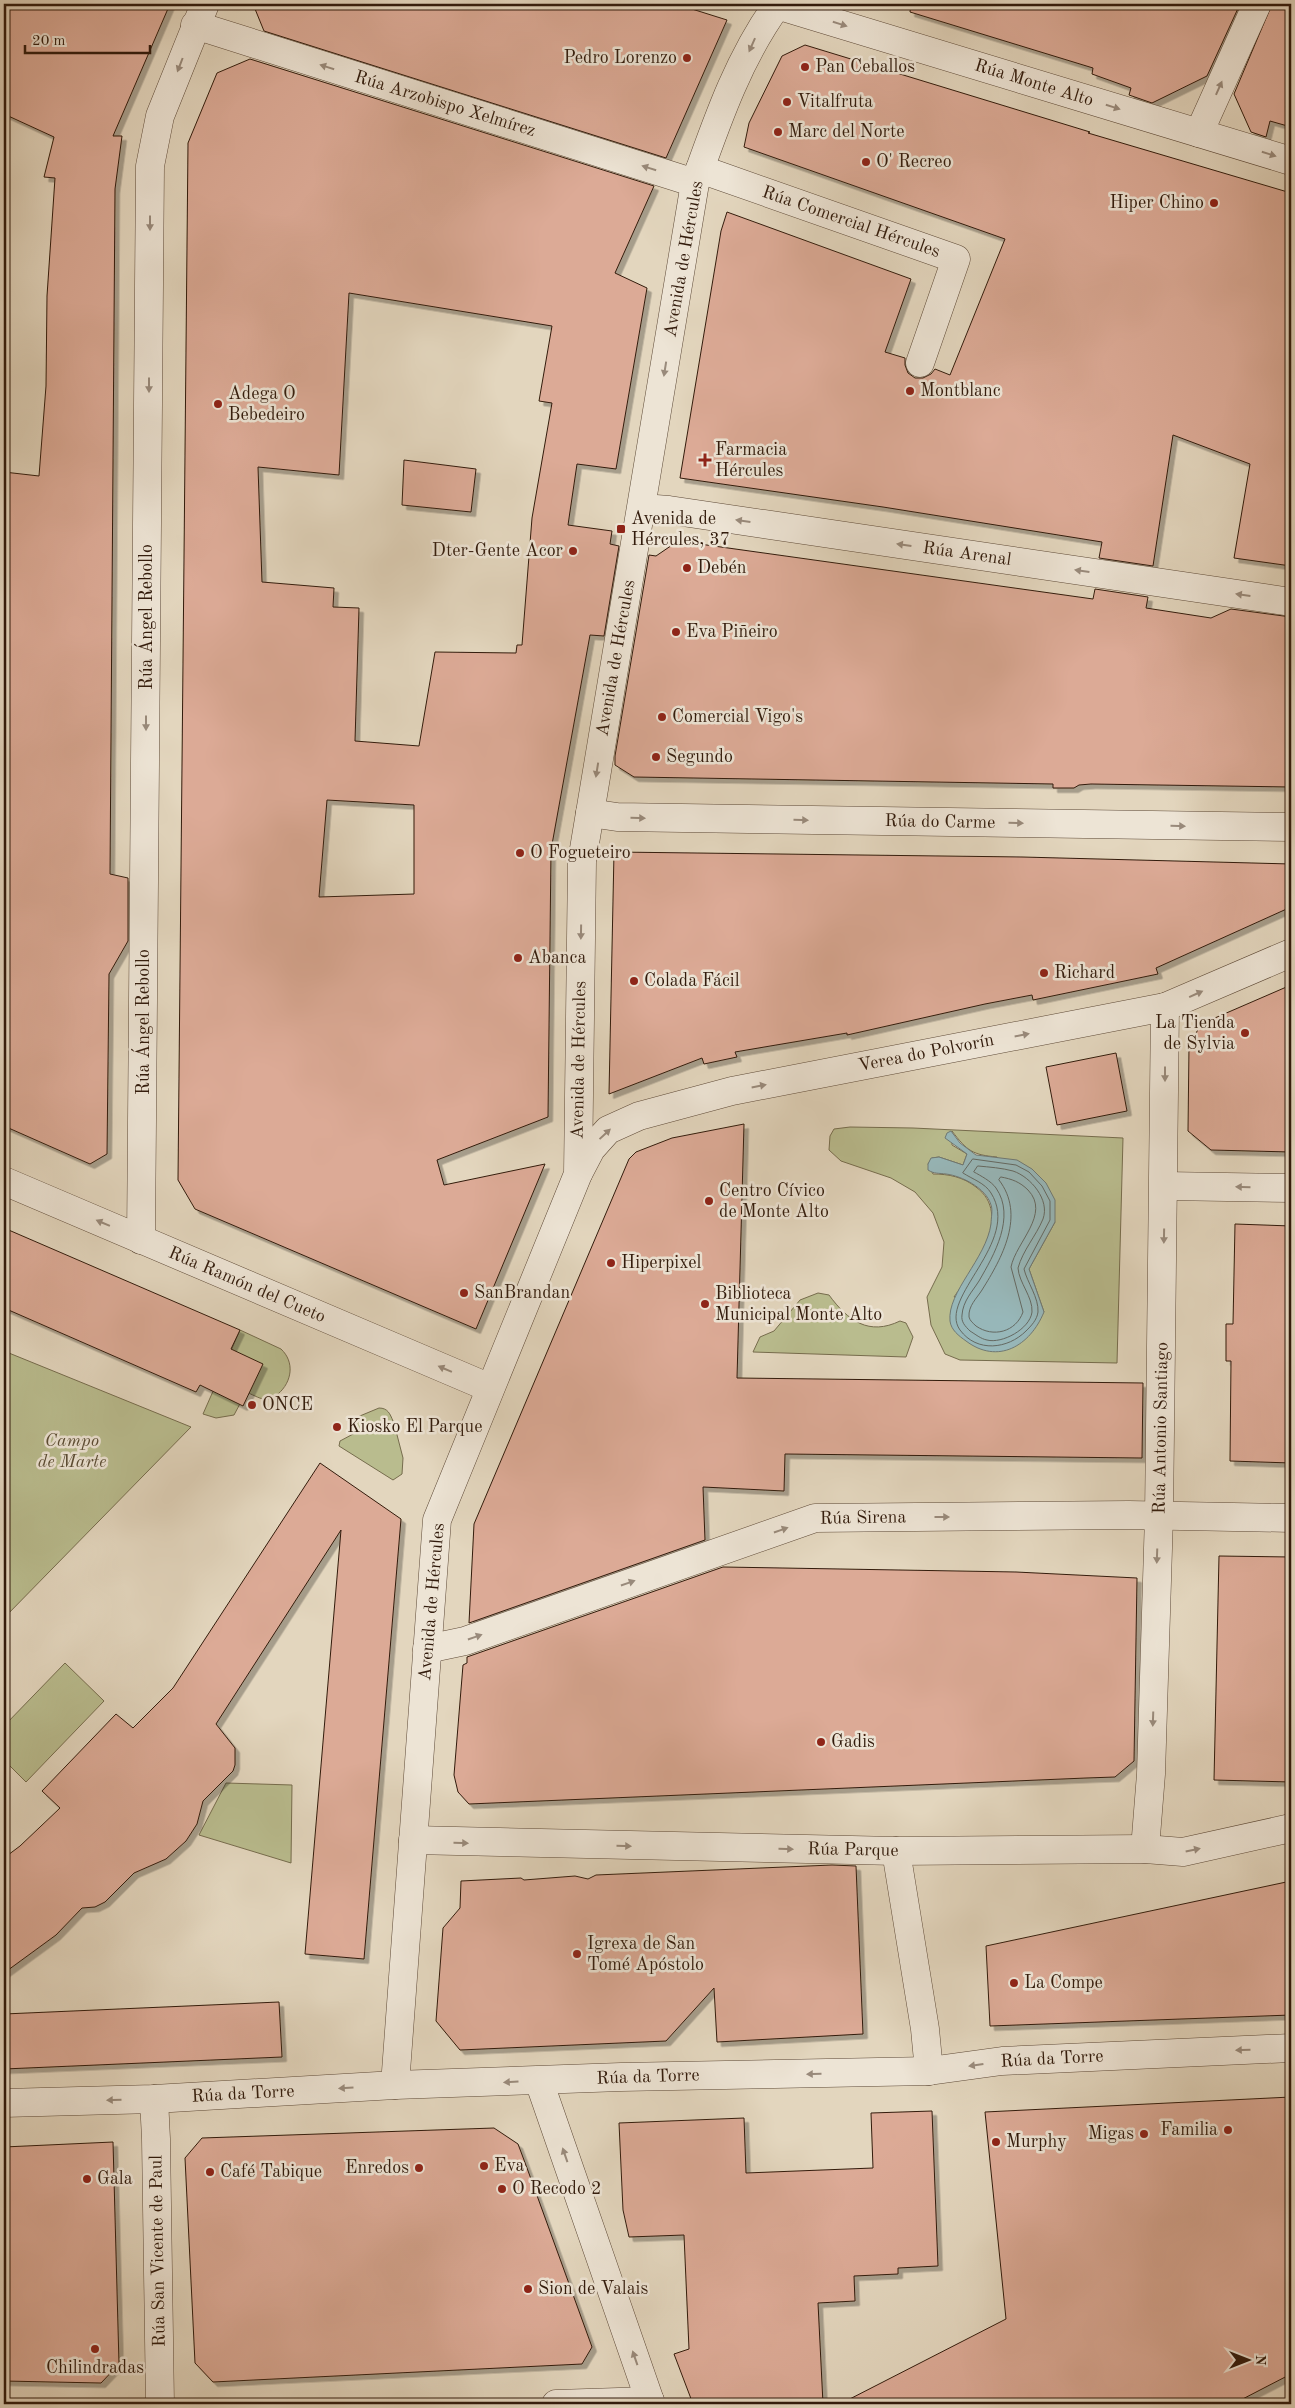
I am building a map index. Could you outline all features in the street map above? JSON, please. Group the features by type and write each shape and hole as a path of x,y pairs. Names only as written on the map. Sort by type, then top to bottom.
{"street":[{"name":"Rúa Monte Alto","path":"777,4 1291,161"},
{"name":"Avenida de Hércules","path":"395,2085 437,1520 578,1174 582,861 698,176 712,134 757,34 777,4"},
{"path":"1199,133 1257,4"},
{"name":"Rúa Arzobispo Xelmírez","path":"200,14 698,176"},
{"name":"Rúa Ángel Rebollo","path":"141,1240 150,166 160,116 200,14"},
{"name":"Rúa Comercial Hércules","path":"698,176 956,259 920,363"},
{"name":"Rúa Arenal","path":"642,508 669,510 1291,602"},
{"name":"Rúa do Carme","path":"590,814 617,818 1291,827"},
{"name":"Verea do Polvorín","path":"578,1174 591,1149 608,1130 639,1116 732,1091 1166,1007 1291,953"},
{"name":"Rúa Antonio Santiago","path":"1145,1849 1151,1774 1159,1516 1166,1007"},
{"name":"Rúa Ramón del Cueto","path":"4,1181 490,1388"},
{"path":"1165,1186 1291,1188"},
{"name":"Rúa Sirena","path":"427,1649 465,1641 815,1518 1159,1516 1291,1518"},
{"name":"Rúa Parque","path":"413,1840 896,1851 1145,1849 1184,1852 1291,1828"},
{"path":"896,1851 925,2029 929,2071"},
{"name":"Rúa da Torre","path":"4,2103 154,2098 395,2085 929,2071 1002,2061 1291,2048"},
{"path":"539,2081 651,2403 556,2404"},
{"name":"Rúa San Vicente de Paul","path":"154,2098 160,2404"}],"green space":[{"path":"850,1127 913,1128 1123,1138 1117,1363 960,1360 945,1354 931,1325 927,1297 942,1267 944,1242 933,1213 915,1192 891,1178 841,1161 829,1150 830,1136 834,1129","holes":["952,1131 971,1151 997,1157 1055,1222 1029,1269 1044,1312 954,1297 980,1257 987,1242 991,1226 991,1212 987,1199 976,1187 956,1177 933,1174 928,1164 932,1158 939,1157 963,1165 967,1154 952,1145"]},
{"path":"818,1293 829,1295 844,1312 860,1323 878,1327 900,1321 906,1323 913,1337 906,1357 753,1352 760,1337 774,1331 800,1300"},
{"path":"240,1330 281,1349 290,1366 289,1378 283,1389 270,1399 262,1399 248,1393 234,1415 216,1418 203,1414"},
{"name":"Campo de Marte","path":"4,1351 191,1427 4,1618"},
{"path":"379,1408 387,1410 391,1416 393,1421 384,1425 384,1430 388,1433 396,1431 403,1458 402,1474 393,1480 339,1446 340,1441 355,1433 355,1418"},
{"path":"65,1663 104,1701 26,1782 4,1760 4,1726"},
{"path":"226,1783 292,1785 291,1863 199,1835"}],"water":[{"path":"951,1131 960,1143 976,1155 1017,1160 1032,1169 1046,1183 1055,1200 1055,1222 1029,1269 1044,1312 1038,1324 1022,1342 1012,1348 1001,1351 978,1348 966,1341 954,1330 950,1321 954,1299 988,1237 992,1212 992,1207 984,1193 973,1184 959,1177 934,1173 928,1170 931,1158 939,1157 963,1165 967,1154 945,1138 947,1133"}],"building":[{"path":"4,4 170,4 113,136 122,136 115,189 110,874 128,878 128,941 109,974 107,1154 90,1164 4,1126 4,472 39,476 46,386 47,296 55,178 44,177 54,137 4,114"},
{"path":"253,4 676,4 727,20 666,158 264,31"},
{"path":"911,4 1240,4 1207,76 1152,103 1129,95 1131,88 1092,74 1093,68 910,12"},
{"path":"1272,4 1291,4 1291,127 1270,121 1266,137 1251,132 1234,94"},
{"path":"805,45 1090,132 1088,133 1291,193 1291,566 1234,558 1250,464 1173,435 1153,566 1099,558 1102,542 883,507 680,478 721,231 727,212 911,279 885,352 905,358 908,373 915,378 923,378 931,374 935,369 950,375 1005,239 744,147 749,123 782,56"},
{"path":"250,59 654,186 615,273 647,288 616,469 577,464 568,525 612,531 610,544 619,546 604,636 590,635 551,850 548,1117 437,1160 444,1185 545,1164 476,1329 195,1209 178,1180 188,143 217,73","holes":["349,293 552,326 539,401 552,403 532,518 522,645 517,645 516,653 435,652 419,746 355,741 359,608 333,607 334,588 262,582 258,467 339,475","327,800 414,805 414,894 319,897"]},
{"path":"404,460 476,469 471,512 402,505"},
{"path":"678,541 1093,599 1095,589 1148,597 1146,608 1211,618 1231,609 1291,617 1291,787 1091,784 1079,785 1074,788 1053,788 1053,784 634,777 615,765 615,756 649,555 656,556"},
{"path":"614,852 1022,857 1291,864 1291,907 1156,968 1158,974 1033,1000 1032,995 985,1004 847,1035 847,1033 735,1052 737,1057 704,1064 702,1058 609,1094"},
{"path":"1291,985 1291,1152 1211,1150 1188,1131 1189,1046 1201,1024"},
{"path":"1116,1053 1127,1111 1057,1125 1046,1067"},
{"path":"744,1124 737,1378 1143,1383 1142,1458 785,1454 784,1491 703,1487 705,1540 469,1623 474,1524 629,1159 636,1152 672,1138"},
{"path":"1235,1224 1291,1226 1291,1463 1230,1461 1231,1361 1226,1361 1226,1324 1233,1324"},
{"path":"4,1228 240,1330 231,1349 263,1364 243,1406 200,1385 196,1392 4,1308"},
{"path":"320,1463 401,1519 364,1959 305,1954 341,1530 216,1724 235,1748 235,1765 233,1771 203,1801 197,1824 186,1841 166,1859 134,1873 105,1902 95,1907 82,1908 56,1935 4,1973 4,1858 20,1846 60,1808 42,1791 116,1714 133,1728 173,1688"},
{"path":"1219,1556 1291,1557 1291,1782 1214,1780"},
{"path":"723,1567 1016,1572 1137,1578 1134,1761 1115,1777 469,1804 458,1792 454,1775 463,1665 467,1663 467,1657"},
{"name":"Igrexa de San Tomé Apóstolo","path":"832,1865 856,1866 863,2034 717,2042 714,1988 666,2041 460,2050 436,2021 443,1928 460,1908 461,1881 521,1878 524,1880 575,1876 588,1879 596,1875"},
{"path":"1291,1881 1291,2015 990,2026 986,1946"},
{"path":"279,2002 282,2057 4,2069 4,2014"},
{"path":"1291,2097 1291,2374 1233,2404 840,2404 1006,2319 985,2112"},
{"path":"932,2111 938,2266 898,2268 898,2274 854,2276 855,2301 818,2303 823,2404 693,2404 674,2354 689,2349 684,2235 629,2237 623,2210 619,2123 744,2118 746,2173 873,2168 871,2113"},
{"path":"494,2128 518,2144 527,2168 592,2347 582,2364 213,2382 195,2363 185,2158 202,2138"},
{"path":"113,2142 119,2364 101,2383 4,2381 4,2147"}],"place":[{"name":"Pedro Lorenzo","path":"687,58"},
{"name":"Pan Ceballos","path":"805,67"},
{"name":"Vitalfruta","path":"787,102"},
{"name":"Marc del Norte","path":"778,132"},
{"name":"O' Recreo","path":"866,162"},
{"name":"Hiper Chino","path":"1214,203"},
{"name":"Montblanc","path":"910,391"},
{"name":"Adega O Bebedeiro","path":"218,404"},
{"name":"Farmacia Hércules","path":"705,460"},
{"name":"Avenida de Hércules, 37","path":"621,529"},
{"name":"Dter-Gente Acor","path":"573,551"},
{"name":"Debén","path":"687,568"},
{"name":"Eva Piñeiro","path":"676,632"},
{"name":"Comercial Vigo's","path":"662,717"},
{"name":"Segundo","path":"656,757"},
{"name":"O Fogueteiro","path":"520,853"},
{"name":"Abanca","path":"518,958"},
{"name":"Richard","path":"1044,973"},
{"name":"Colada Fácil","path":"634,981"},
{"name":"La Tienda de Sylvia","path":"1245,1033"},
{"name":"Centro Cívico de Monte Alto","path":"709,1201"},
{"name":"Hiperpixel","path":"611,1263"},
{"name":"SanBrandan","path":"464,1293"},
{"name":"Biblioteca Municipal Monte Alto","path":"705,1304"},
{"name":"ONCE","path":"252,1405"},
{"name":"Kiosko El Parque","path":"337,1427"},
{"name":"Gadis","path":"821,1742"},
{"name":"Igrexa de San Tomé Apóstolo","path":"577,1954"},
{"name":"La Compe","path":"1014,1983"},
{"name":"Familia","path":"1228,2130"},
{"name":"Migas","path":"1144,2134"},
{"name":"Murphy","path":"996,2142"},
{"name":"Eva","path":"484,2166"},
{"name":"Enredos","path":"419,2168"},
{"name":"Café Tabique","path":"210,2172"},
{"name":"Gala","path":"87,2179"},
{"name":"O Recodo 2","path":"502,2189"},
{"name":"Sion de Valais","path":"528,2289"},
{"name":"Chilindradas","path":"95,2349"}]}
